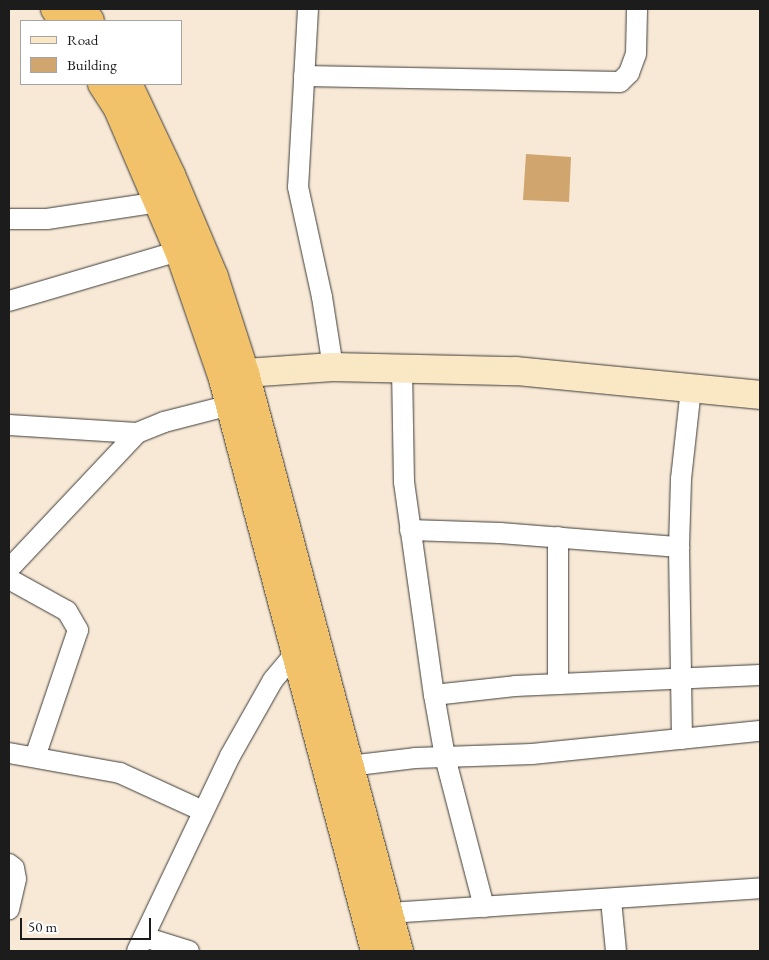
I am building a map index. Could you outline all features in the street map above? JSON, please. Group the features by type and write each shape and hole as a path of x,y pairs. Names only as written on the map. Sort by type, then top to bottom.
{"highway":[{"path":"55,9 62,20"},
{"path":"82,9 89,20"},
{"path":"103,85 118,109 179,251 230,405 375,951"},
{"path":"128,85 172,175 214,277 245,373 399,951"}],"main road":[{"path":"245,373 333,367 552,374 760,395"}],"street":[{"path":"308,9 298,187 322,297 333,367"},
{"path":"304,76 620,82 629,73 636,54 637,9"},
{"path":"9,219 47,219 159,202"},
{"path":"9,301 179,251"},
{"path":"402,368 404,482 434,695 444,757 484,907"},
{"path":"682,739 679,547 681,479 691,388"},
{"path":"9,569 137,433 164,422 230,405"},
{"path":"9,425 137,433"},
{"path":"410,530 558,537 679,547"},
{"path":"558,537 558,684"},
{"path":"9,579 67,611 77,623 78,630 35,757"},
{"path":"188,951 141,944 203,811 273,680 295,654"},
{"path":"434,695 558,684 760,675"},
{"path":"349,766 444,757 532,754 760,731"},
{"path":"9,753 120,773 203,811"},
{"path":"9,864 14,868 16,879 9,909"},
{"path":"388,913 611,900 760,888"},
{"path":"611,900 616,951"}],"building":[{"path":"526,154 571,157 569,202 523,200"}]}
